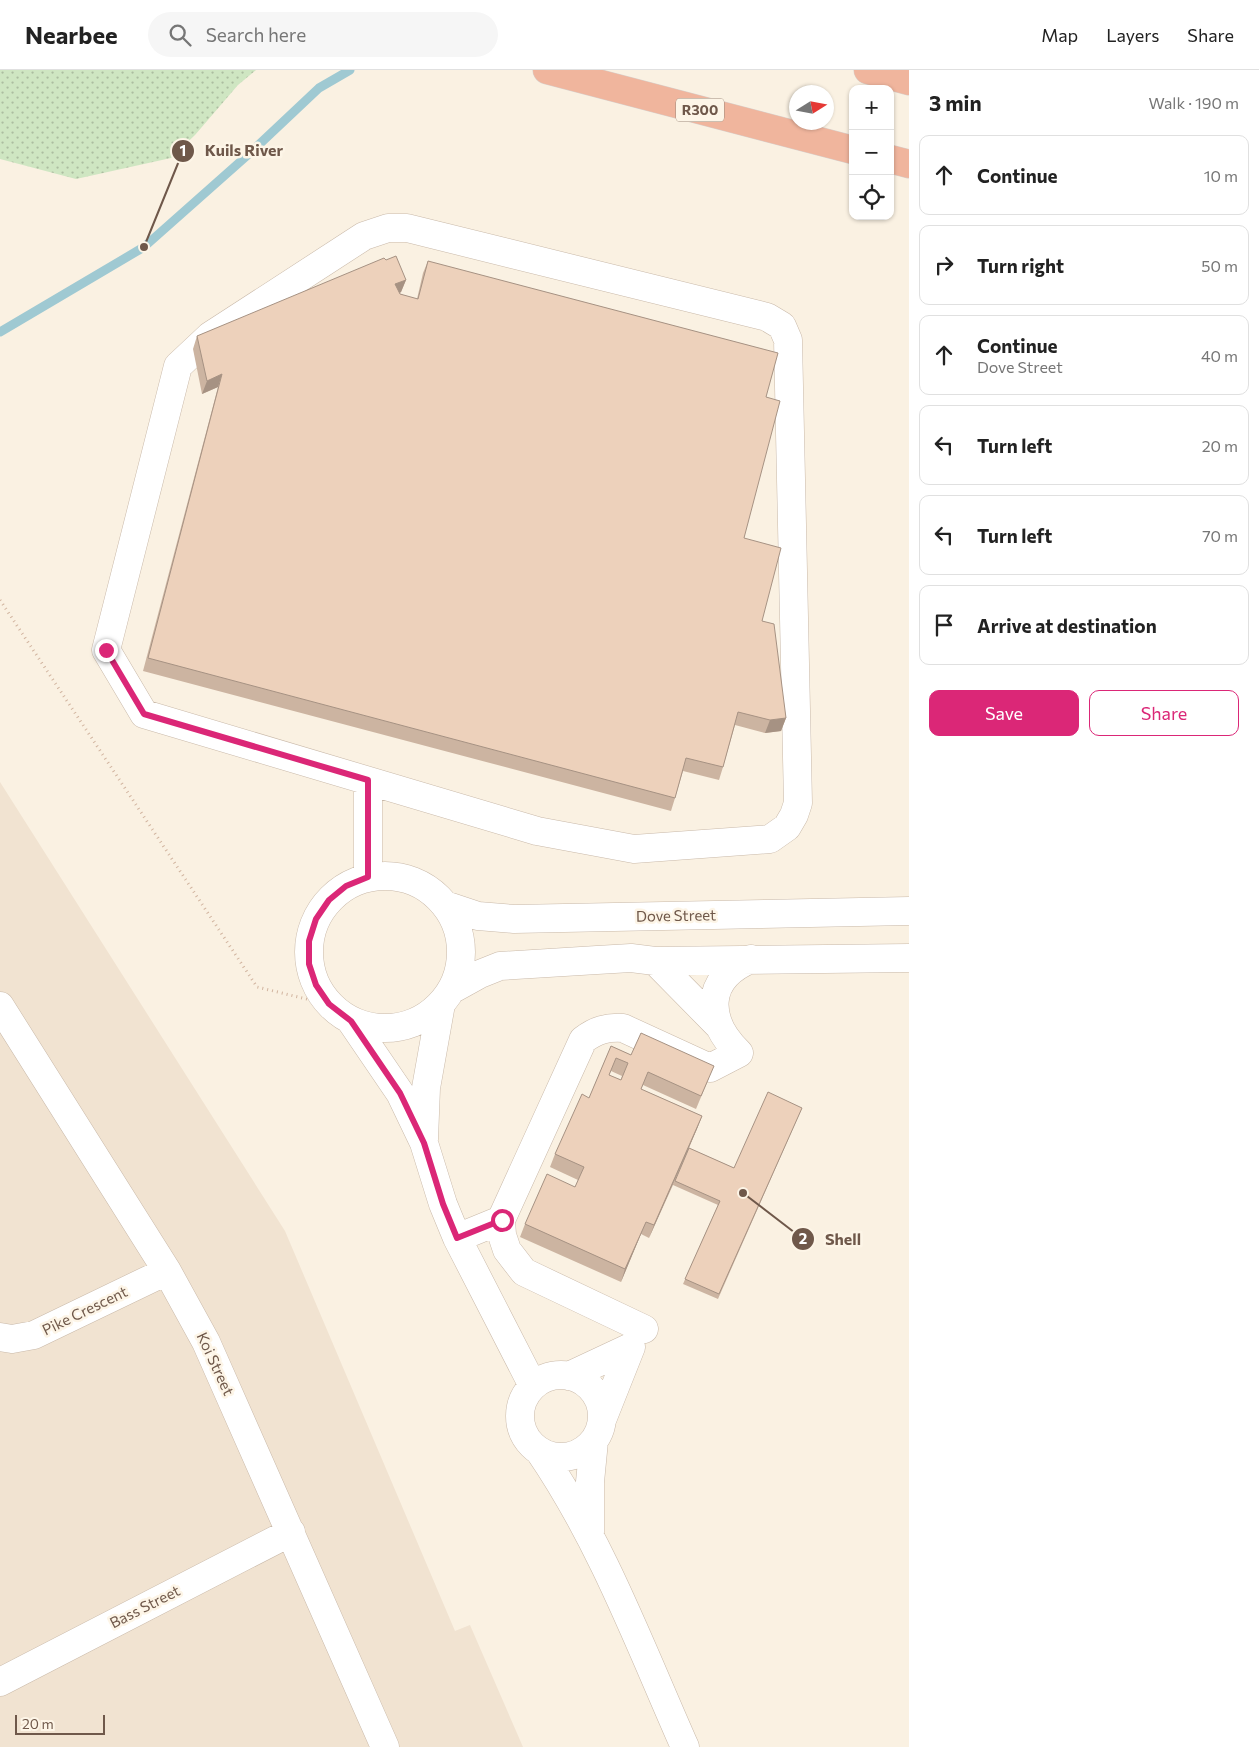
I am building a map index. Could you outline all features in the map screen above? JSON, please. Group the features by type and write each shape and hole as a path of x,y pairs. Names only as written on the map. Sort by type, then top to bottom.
{"highway":[{"name":"R300","path":"547,70 849,149"},
{"path":"868,70 909,81"},
{"path":"894,160 909,164"}],"street":[{"path":"388,228 407,228 757,314 775,320 782,326 788,340 798,790 798,803 794,815 787,826 770,839 759,841 634,849 538,831 368,780 144,714 106,650 178,366 210,336 364,236 388,228"},
{"path":"368,780 368,877"},
{"name":"Dove Street","path":"446,997 459,969 461,946 456,924 445,904 429,890 410,879 389,875 368,877 346,886 329,900 316,919 309,941 309,964 316,985 329,1004 351,1021 374,1028 399,1027 422,1019 446,997 480,974 500,966 605,959 655,961 909,958"},
{"name":"Dove Street","path":"445,904 478,916 514,919 909,911"},
{"path":"644,1329 524,1272 507,1250 502,1236 502,1220 583,1040 598,1030 611,1027 623,1028 710,1068 739,1053 722,1035 714,1012 719,985 727,973 738,964 751,959"},
{"path":"655,961 718,1025"},
{"path":"424,1143 426,1088 446,997"},
{"name":"Koi Street","path":"0,1006 167,1271 206,1342 385,1747"},
{"path":"351,1021 400,1093 424,1143 443,1204 457,1238 533,1386"},
{"path":"457,1238 502,1220"},
{"name":"Pike Crescent","path":"0,1337 12,1339 34,1336 167,1271"},
{"path":"540,1452 555,1457 570,1457 583,1451 598,1430 631,1347 568,1376"},
{"path":"590,1536 590,1482 598,1430 597,1396 580,1380 568,1376 544,1379 533,1386 521,1408 521,1421 527,1438 540,1452 560,1482 590,1536 686,1747"},
{"name":"Bass Street","path":"0,1682 291,1532"}],"path":[{"path":"0,600 257,987 329,1004"}],"shaded area":[{"path":"0,782 285,1231 455,1631 470,1625 523,1747 0,1747"}],"green space":[{"path":"0,70 256,70 238,85 195,135 171,158 76,179 0,159"}],"building":[{"path":"396,256 406,280 395,284 400,294 418,299 428,261 778,353 766,397 780,401 744,538 781,548 762,621 774,624 786,718 770,720 738,712 723,767 686,758 675,798 148,658 222,374 207,381 197,336 384,258 386,260"},
{"path":"641,1033 714,1066 701,1096 648,1072 641,1089 702,1116 654,1225 646,1222 625,1269 525,1224 547,1174 575,1187 584,1167 555,1154 582,1094 589,1098 611,1046 631,1055","holes":["616,1058 628,1063 621,1080 609,1075"]},
{"path":"768,1092 802,1108 719,1294 685,1279 720,1201 675,1181 689,1148 734,1168"}],"waterway":[{"path":"0,332 144,247 250,153 319,88 350,70"}],"place":[{"name":"Kuils River","path":"144,247"},
{"name":"Shell","path":"743,1193"}],"route":[{"path":"106,650 144,714 368,780 368,877 346,886 329,900 316,919 309,941 309,964 316,985 329,1004 339,1014 351,1021 400,1093 424,1143 443,1204 457,1238 502,1220"}]}
